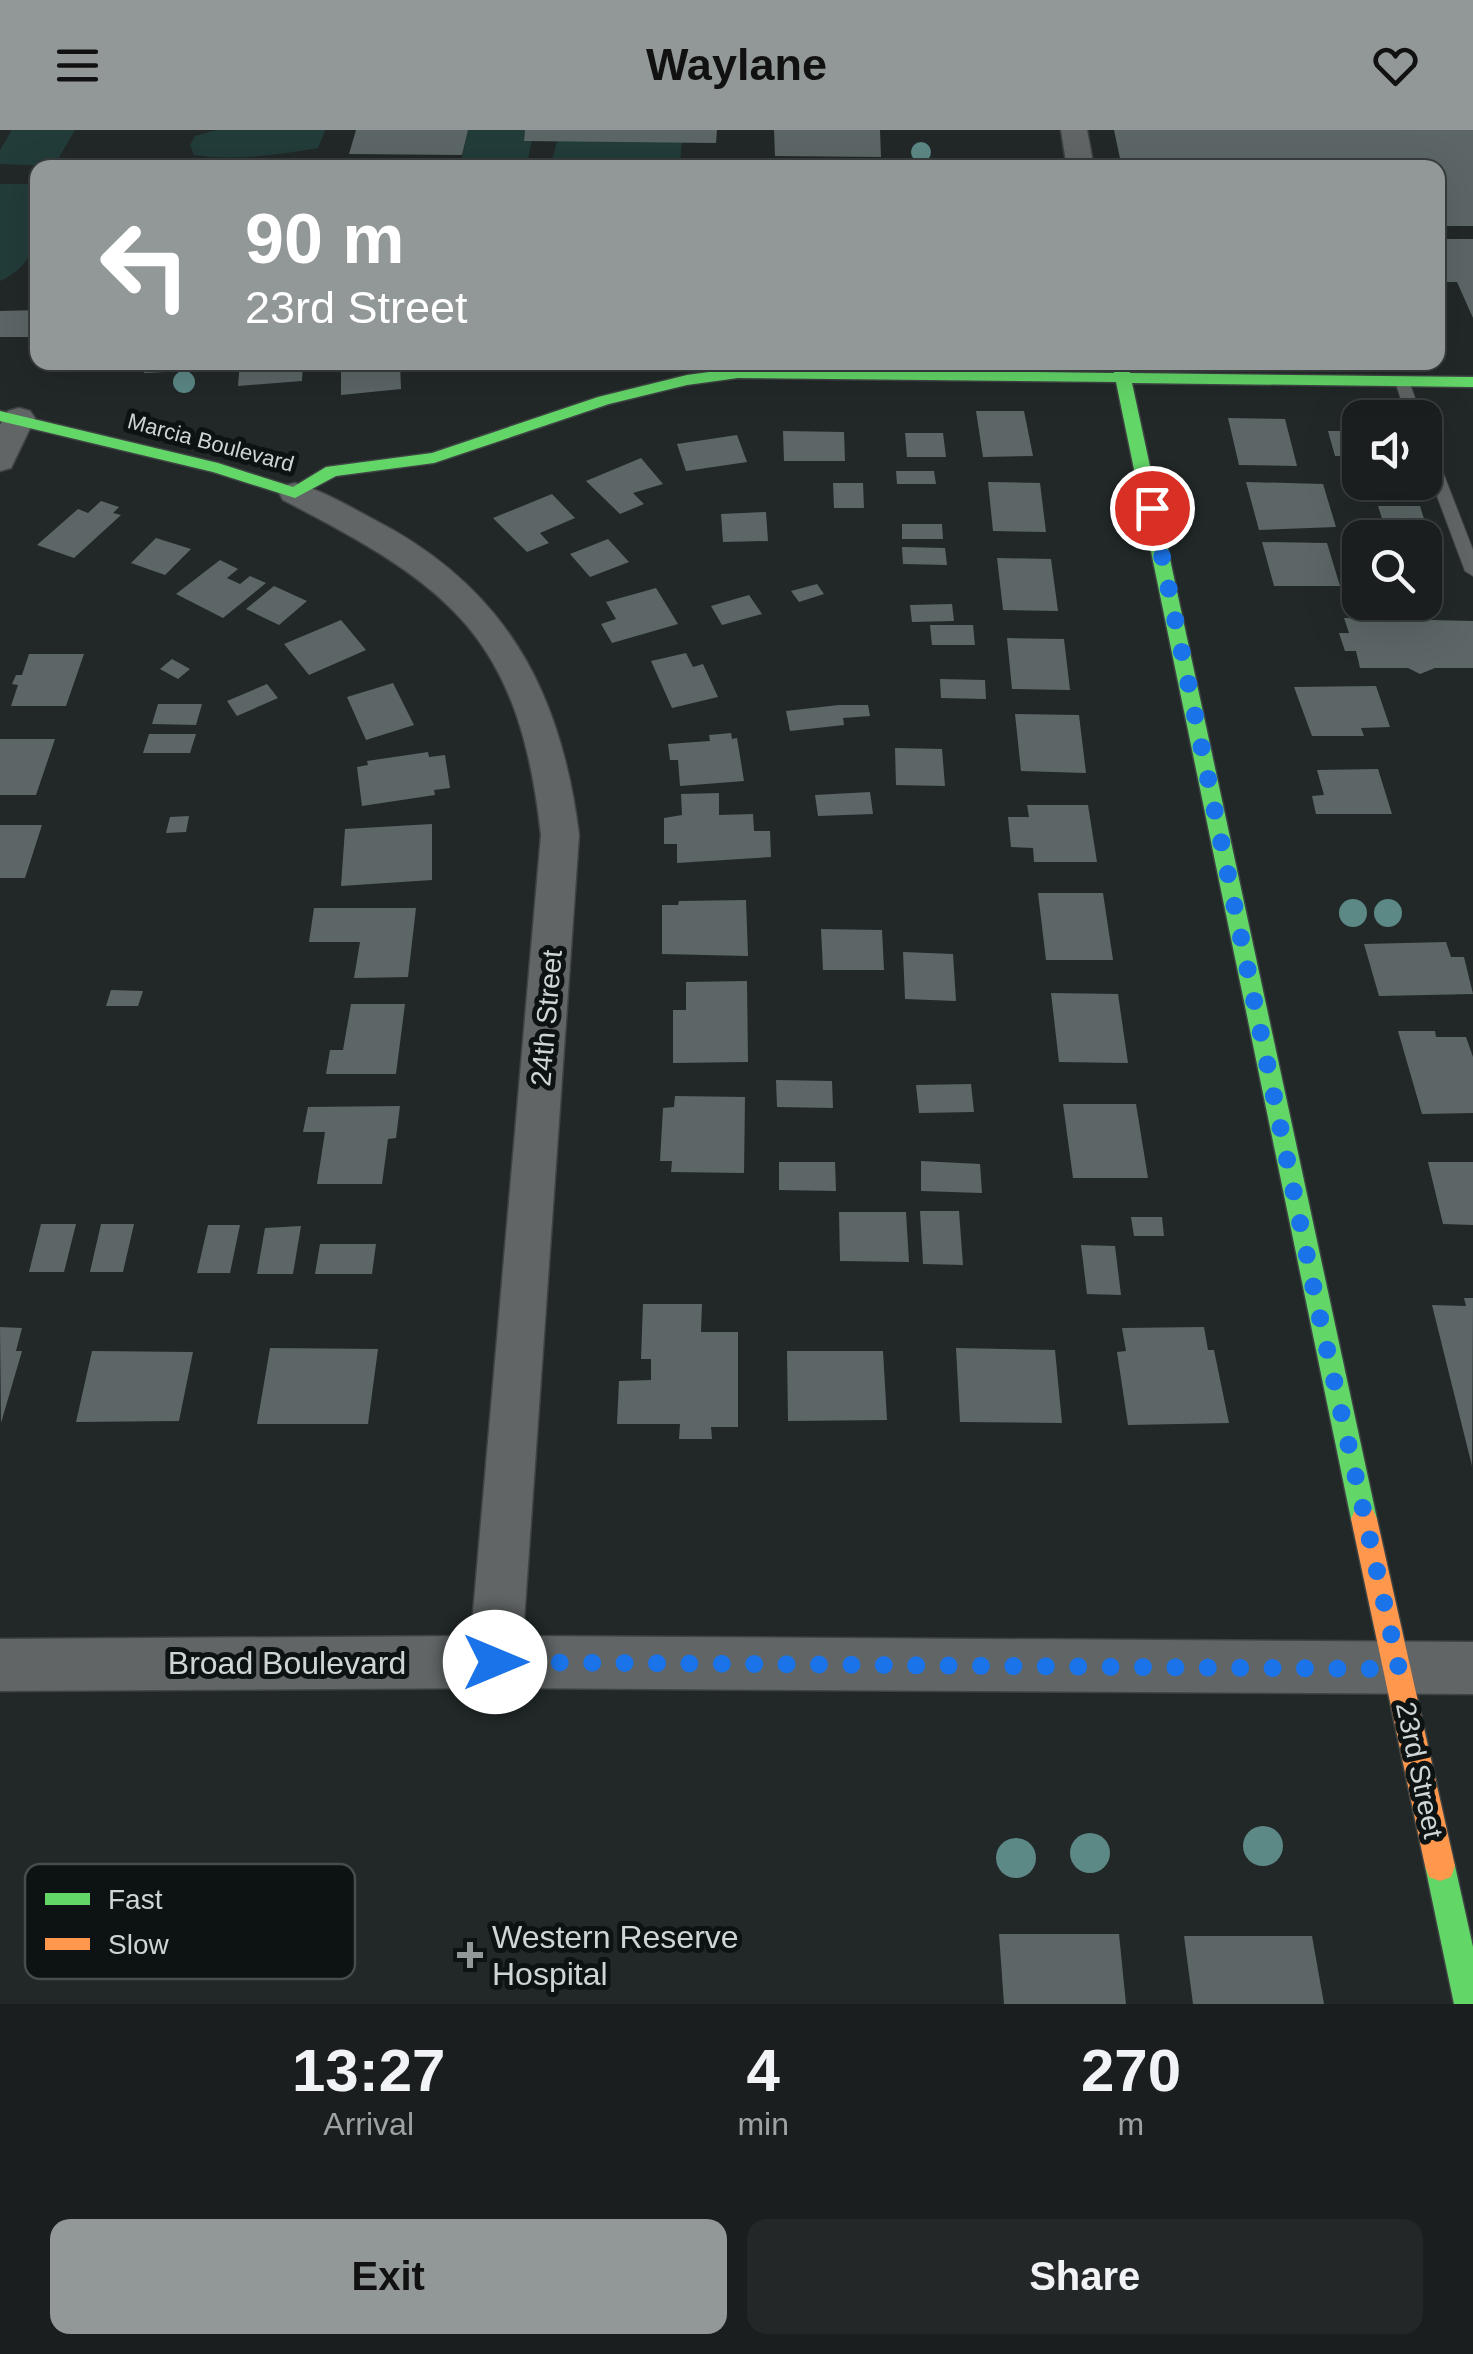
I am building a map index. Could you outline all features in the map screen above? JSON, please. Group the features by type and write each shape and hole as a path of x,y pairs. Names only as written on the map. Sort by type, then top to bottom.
{"street":[{"path":"1074,130 1080,160"},
{"name":"Marcia Boulevard","path":"9,417 218,468 295,493 332,471 434,458 604,400 721,375 1122,370 1473,382"},
{"name":"23rd Street","path":"1122,370 1318,1309 1470,2004"},
{"path":"0,461 9,417"},
{"name":"24th Street","path":"295,493 407,553 468,602 521,676 543,725 556,791 560,835 495,1662"},
{"name":"Broad Boulevard","path":"0,1664 495,1662 1473,1668"}],"lane":[{"path":"1402,382 1408,400"},
{"path":"1442,489 1473,571"}],"shaded area":[{"path":"12,130 75,130 58,160 30,160 30,165 0,164 0,150"},
{"path":"217,130 325,131 318,148 240,157 194,155 190,145 195,136"},
{"path":"468,130 525,130 524,140 532,141 528,160 461,160"},
{"path":"557,141 682,142 680,160 552,160"},
{"path":"0,184 30,184 30,254 0,281"}],"building":[{"path":"356,130 468,130 462,155 349,154"},
{"path":"525,130 717,130 716,143 524,141"},
{"path":"774,130 880,130 881,157 775,156"},
{"path":"1114,130 1473,130 1473,226 1445,226 1445,160 1120,160"},
{"path":"1445,239 1473,239 1473,318 1457,282 1445,282"},
{"path":"30,310 30,337 0,337 0,311"},
{"path":"145,370 207,370 144,373"},
{"path":"239,370 303,370 302,381 238,386"},
{"path":"341,370 400,370 401,389 341,395"},
{"path":"976,411 1024,411 1033,456 983,457"},
{"path":"1228,418 1285,419 1297,466 1239,465"},
{"path":"783,431 844,432 845,461 784,461"},
{"path":"1328,431 1342,431 1342,456 1335,456"},
{"path":"905,433 943,433 946,457 907,457"},
{"path":"737,435 747,462 686,471 677,444"},
{"path":"641,458 663,484 633,493 644,504 620,514 586,481"},
{"path":"896,471 934,471 936,484 897,484"},
{"path":"988,482 1040,483 1046,532 993,531"},
{"path":"1246,482 1323,484 1336,527 1259,530"},
{"path":"833,483 863,483 864,508 834,508"},
{"path":"552,494 575,518 540,533 549,543 527,552 493,518"},
{"path":"101,501 119,507 113,513 121,515 74,558 37,545 78,509 88,513"},
{"path":"1378,506 1420,506 1424,520 1382,520"},
{"path":"766,512 768,541 723,542 721,514"},
{"path":"902,524 942,524 943,539 902,539"},
{"path":"156,538 191,549 165,575 131,563"},
{"path":"608,539 629,562 590,577 570,554"},
{"path":"1262,542 1327,543 1340,586 1274,586"},
{"path":"902,547 945,548 947,565 903,564"},
{"path":"997,558 1051,559 1058,611 1003,610"},
{"path":"220,560 238,569 227,578 240,584 250,576 266,583 223,618 176,594"},
{"path":"817,584 824,594 799,602 791,591"},
{"path":"274,586 307,601 279,625 246,609"},
{"path":"656,588 678,624 612,643 601,624 616,619 606,602"},
{"path":"749,595 762,614 722,625 711,606"},
{"path":"952,604 954,621 912,622 910,605"},
{"path":"341,620 366,650 309,675 284,644"},
{"path":"1345,620 1473,621 1473,668 1435,668 1420,674 1408,668 1360,668 1356,651 1345,651 1339,633 1349,633"},
{"path":"930,625 973,625 975,645 932,645"},
{"path":"1007,638 1064,639 1070,690 1012,689"},
{"path":"686,653 693,667 703,664 718,697 672,708 651,661"},
{"path":"29,654 84,654 66,706 11,706 18,685 12,684 16,675 22,675"},
{"path":"172,659 190,669 178,679 160,669"},
{"path":"940,679 985,680 986,699 941,698"},
{"path":"393,683 414,725 366,740 347,697"},
{"path":"267,684 278,698 237,716 227,701"},
{"path":"1376,686 1390,727 1361,728 1364,736 1312,736 1294,687"},
{"path":"158,704 202,704 196,725 152,724"},
{"path":"868,705 870,716 843,718 844,725 790,731 786,711"},
{"path":"1015,714 1079,715 1086,773 1021,771"},
{"path":"731,733 732,739 737,738 744,781 680,786 678,760 670,760 668,744 710,741 709,735"},
{"path":"149,734 196,734 190,753 143,753"},
{"path":"0,739 55,739 36,795 0,795"},
{"path":"895,748 942,749 945,786 896,785"},
{"path":"428,752 429,757 445,755 450,788 434,790 435,795 362,806 357,767 368,765 367,761"},
{"path":"1378,769 1392,814 1316,814 1312,796 1324,795 1317,770"},
{"path":"870,792 873,814 818,816 815,795"},
{"path":"719,793 719,815 753,814 754,831 770,831 771,857 677,863 677,844 664,844 664,818 682,815 681,794"},
{"path":"1027,805 1088,805 1097,862 1034,862 1033,848 1011,847 1008,817 1029,817"},
{"path":"189,816 186,832 166,833 170,817"},
{"path":"432,824 432,880 341,886 345,829"},
{"path":"0,825 42,825 25,878 0,878"},
{"path":"1038,893 1103,893 1113,960 1046,960"},
{"path":"746,900 748,956 662,954 662,905"},
{"path":"314,908 416,908 408,977 354,978 360,942 309,942"},
{"path":"821,929 882,930 884,970 823,970"},
{"path":"1446,942 1451,957 1464,957 1473,994 1379,996 1364,944"},
{"path":"903,952 953,954 956,1001 905,999"},
{"path":"747,981 748,1062 673,1063 673,1010 686,1010 686,982"},
{"path":"111,990 143,991 138,1006 106,1006"},
{"path":"1051,993 1118,994 1128,1063 1059,1062"},
{"path":"351,1004 405,1004 396,1074 326,1074 330,1050 343,1050"},
{"path":"1398,1031 1435,1031 1436,1037 1466,1037 1473,1057 1473,1113 1422,1114"},
{"path":"776,1080 832,1081 833,1108 777,1107"},
{"path":"971,1084 974,1112 919,1113 916,1085"},
{"path":"675,1096 745,1097 744,1173 671,1172 672,1161 660,1161 663,1108 674,1107"},
{"path":"1063,1104 1136,1104 1148,1178 1073,1178"},
{"path":"400,1106 396,1138 388,1139 382,1184 317,1184 325,1132 303,1132 308,1107"},
{"path":"921,1161 980,1164 982,1193 921,1191"},
{"path":"779,1162 835,1162 836,1191 779,1190"},
{"path":"1428,1162 1473,1162 1473,1225 1443,1224"},
{"path":"920,1211 959,1211 963,1265 923,1264"},
{"path":"839,1212 906,1212 909,1262 840,1261"},
{"path":"1131,1217 1162,1217 1164,1236 1134,1236"},
{"path":"41,1224 76,1224 64,1272 29,1272"},
{"path":"101,1224 134,1224 123,1272 90,1272"},
{"path":"208,1225 240,1225 230,1273 197,1273"},
{"path":"301,1226 293,1274 257,1274 265,1228"},
{"path":"320,1244 376,1244 372,1274 315,1274"},
{"path":"1081,1245 1115,1246 1121,1295 1087,1294"},
{"path":"1464,1298 1473,1298 1472,1466 1432,1305 1466,1306"},
{"path":"643,1304 702,1304 701,1332 738,1332 738,1427 711,1427 712,1439 679,1439 680,1424 617,1424 619,1381 651,1380 651,1359 641,1359"},
{"path":"0,1327 22,1328 16,1351 22,1351 1,1423"},
{"path":"1204,1327 1208,1350 1214,1350 1229,1423 1128,1425 1117,1352 1126,1351 1122,1328"},
{"path":"270,1348 378,1349 368,1424 257,1424"},
{"path":"956,1348 1055,1350 1062,1423 960,1422"},
{"path":"92,1351 193,1352 179,1421 76,1422"},
{"path":"787,1351 883,1351 887,1420 788,1421"},
{"path":"999,1934 1119,1934 1126,2004 1004,2004"},
{"path":"1184,1936 1312,1936 1324,2004 1193,2004"}],"traffic: fast":[{"path":"1122,370 1364,1519"},
{"path":"0,416 218,468 295,493 332,471 434,458 604,400 687,380 738,373 1473,382"},
{"path":"1440,1866 1470,2004"}],"traffic: slow":[{"path":"1364,1519 1440,1866"}],"place":[{"name":"Western Reserve Hospital","path":"470,1955"}],"route":[{"path":"495,1662 1399,1669 1318,1309 1152,508"}]}
